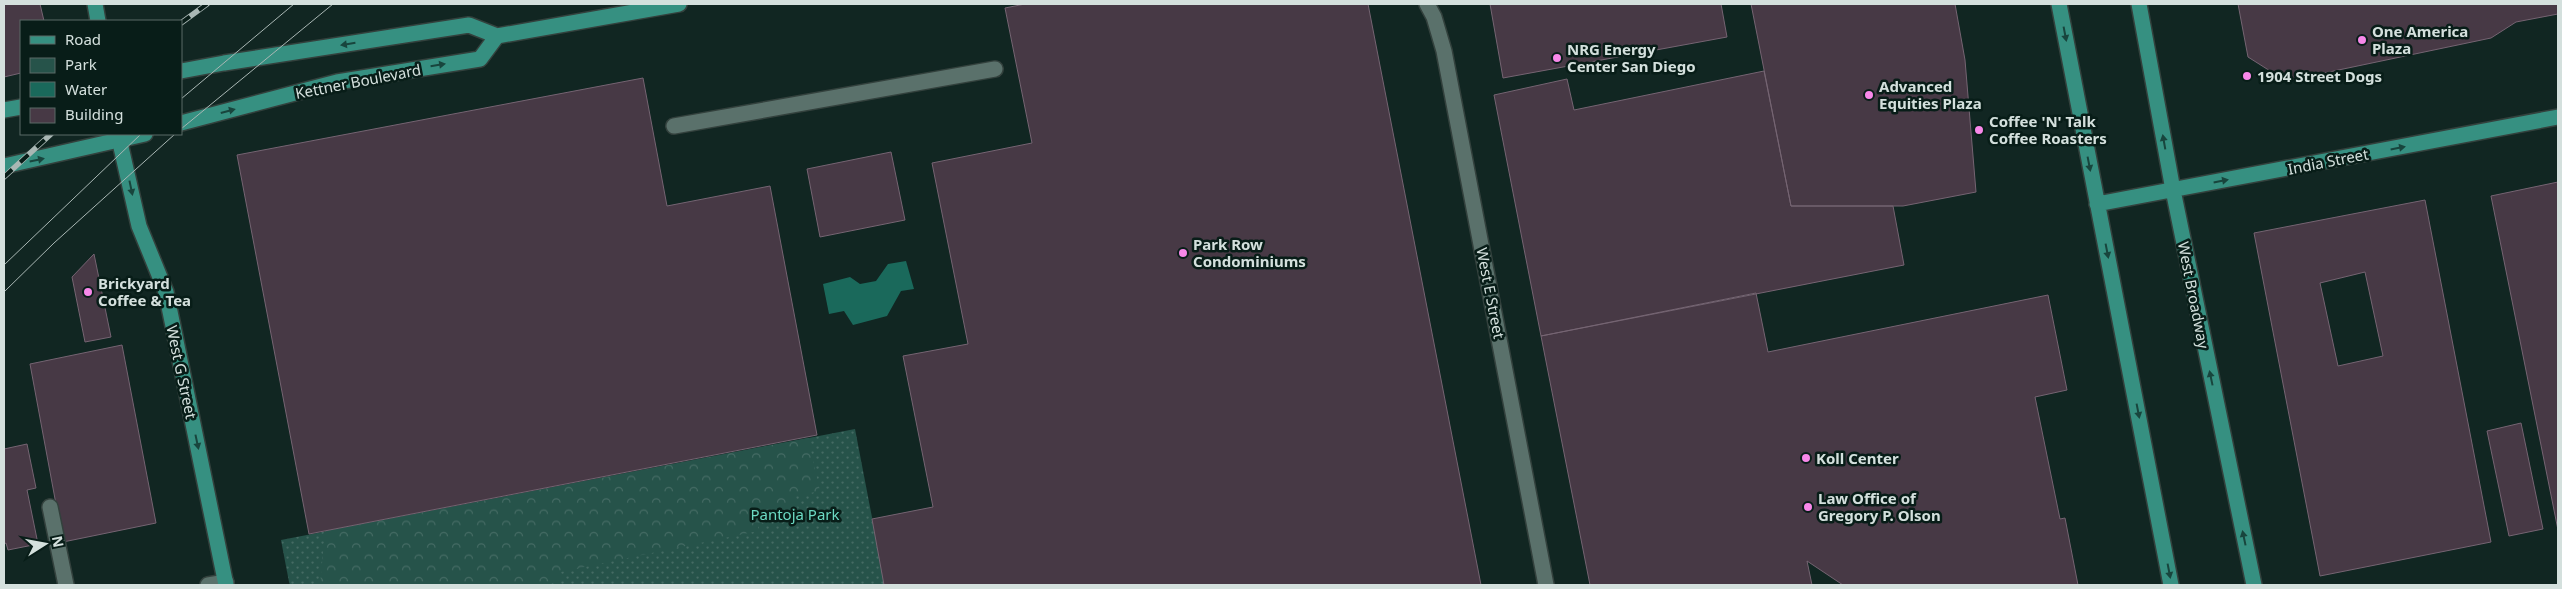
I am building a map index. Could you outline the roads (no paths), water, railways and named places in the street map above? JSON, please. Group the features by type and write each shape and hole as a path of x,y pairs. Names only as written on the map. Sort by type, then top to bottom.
{"main road":[{"path":"94,4 98,20"},
{"path":"182,72 224,63 469,25 497,36 680,4"},
{"path":"2059,4 2171,585"},
{"name":"West Broadway","path":"2139,4 2173,190 2254,585"},
{"name":"Kettner Boulevard","path":"182,123 337,82 480,59 497,36"},
{"path":"4,110 20,107"},
{"name":"India Street","path":"2097,204 2558,117"},
{"path":"4,166 119,137 136,135"},
{"name":"West G Street","path":"119,137 139,226 166,292 226,584"}],"street":[{"name":"West E Street","path":"1427,4 1434,17 1444,52 1546,585"},
{"path":"674,126 995,69"},
{"path":"50,508 66,585"},
{"path":"208,585 226,584"}],"water":[{"path":"906,261 914,289 901,291 887,316 853,325 844,311 829,314 823,284 850,277 860,284 876,281 888,264"}],"tram line":[{"path":"182,98 294,4"},
{"path":"182,128 333,4"},
{"path":"4,265 140,135"},
{"path":"4,292 54,243 174,135"}],"railway":[{"path":"182,22 207,4"},
{"path":"4,177 50,135"}],"place":[{"name":"One America Plaza","path":"2362,40"},
{"name":"NRG Energy Center San Diego","path":"1557,58"},
{"name":"1904 Street Dogs","path":"2247,76"},
{"name":"Advanced Equities Plaza","path":"1869,95"},
{"name":"Coffee 'N' Talk Coffee Roasters","path":"1979,130"},
{"name":"Park Row Condominiums","path":"1183,253"},
{"name":"Brickyard Coffee & Tea","path":"88,292"},
{"name":"Koll Center","path":"1806,458"},
{"name":"Law Office of Gregory P. Olson","path":"1808,507"}],"park label":[{"name":"Pantoja Park","path":"795,514"}]}
